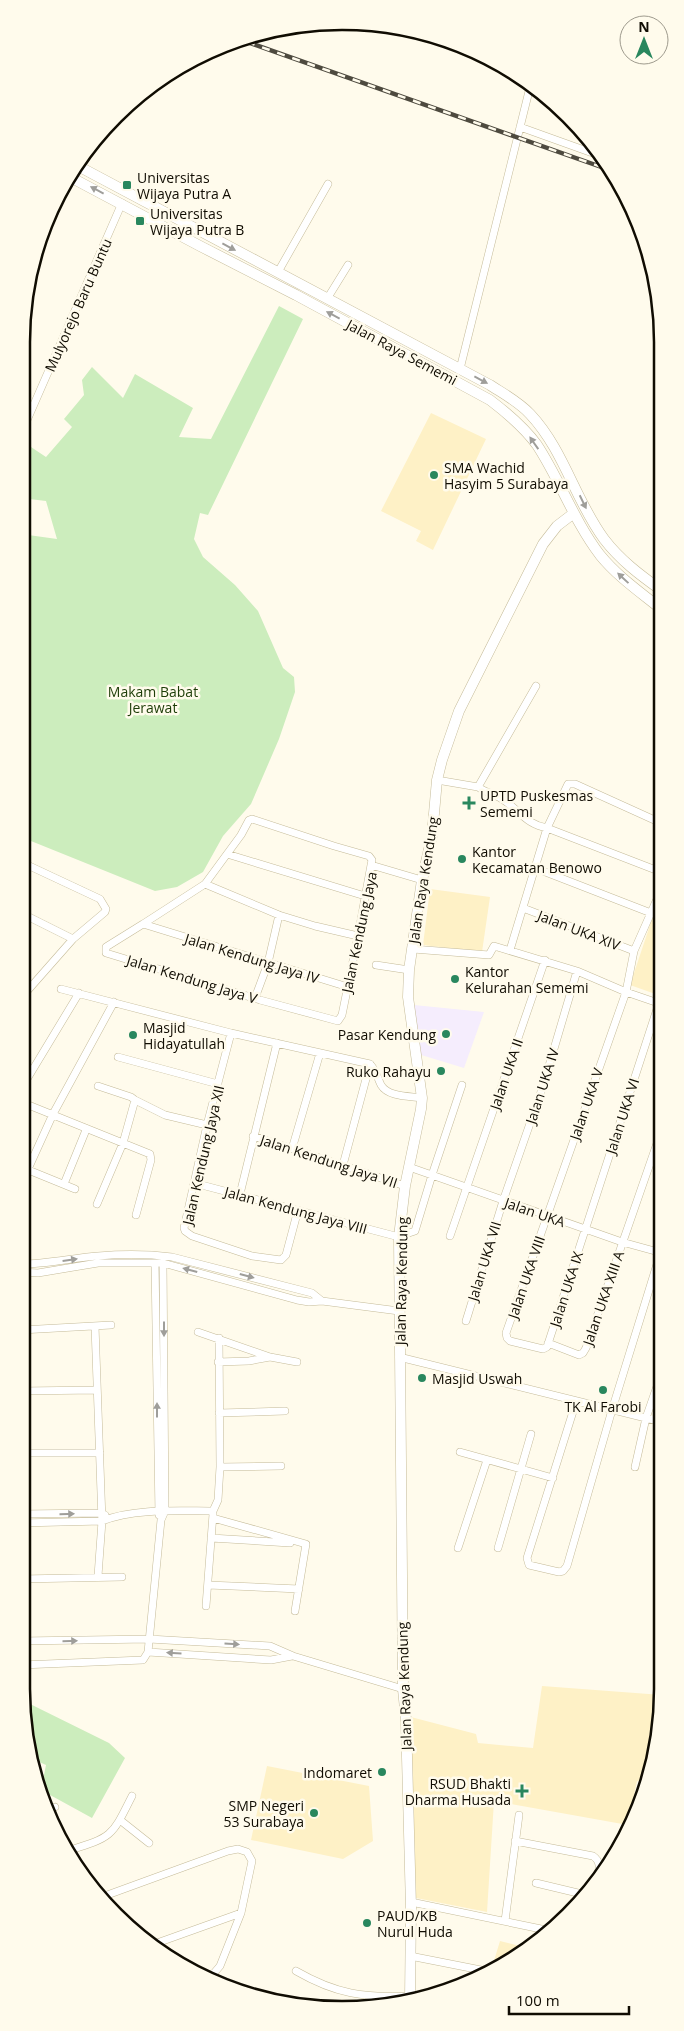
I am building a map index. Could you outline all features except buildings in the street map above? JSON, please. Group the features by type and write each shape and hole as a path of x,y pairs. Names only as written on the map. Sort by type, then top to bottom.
{"main road":[{"name":"Jalan Raya Sememi","path":"83,169 460,369 496,389 529,412 548,436 592,521 604,538 617,554 654,584"},
{"name":"Jalan Raya Sememi","path":"76,180 120,208 296,295 463,384 499,407 518,423 537,445 574,514 600,554 611,567 654,602"},
{"path":"200,246 205,234"},
{"path":"296,295 301,285"},
{"name":"Jalan Raya Kendung","path":"410,1993 411,1902 406,1719 403,1689 398,1311 399,1235 405,1186 422,1098 408,997 409,970 422,880 432,836 438,780 442,760 459,711 543,544 557,526 574,514"}],"street":[{"name":"Jalan Raya Sememi","path":"460,369 529,92"},
{"path":"520,127 590,152"},
{"path":"278,272 328,184"},
{"name":"Mulyorejo Baru Buntu","path":"30,413 120,208"},
{"path":"327,299 348,265"},
{"path":"478,787 536,686"},
{"path":"438,780 478,787 502,798 530,823 654,869"},
{"path":"510,950 547,828 566,786 571,783 575,784 654,820"},
{"path":"143,924 204,884 241,835 249,820 252,819 369,856 372,860 372,865"},
{"path":"227,854 365,896"},
{"name":"Jalan Kendung Jaya","path":"340,1020 372,865 422,880"},
{"path":"30,866 100,900 105,905 105,912 73,939 30,988"},
{"path":"535,868 651,913"},
{"path":"204,884 279,915 358,936"},
{"name":"Jalan UKA V","path":"547,1216 626,992 634,951 654,906"},
{"name":"Jalan UKA XIV","path":"523,908 634,951"},
{"path":"255,998 268,962 279,915"},
{"path":"30,918 73,939"},
{"name":"Jalan Kendung Jaya IV","path":"143,924 348,987"},
{"name":"Jalan Kendung Jaya V","path":"143,924 106,947 106,953 255,998 336,1021 340,1020"},
{"path":"412,949 489,955 494,946 577,971 654,1002"},
{"name":"Jalan UKA II","path":"450,1236 545,960"},
{"path":"376,965 409,970"},
{"name":"Jalan UKA IV","path":"503,1200 543,1086 577,971"},
{"path":"60,989 231,1033 370,1064 385,1089 392,1093 422,1098"},
{"path":"30,1075 80,994"},
{"path":"30,1156 114,1002"},
{"name":"Jalan UKA VI","path":"585,1229 654,1022"},
{"name":"Jalan Kendung Jaya XII","path":"231,1033 207,1125 184,1228 187,1233 252,1256 281,1260 286,1255 298,1210"},
{"path":"240,1194 277,1043"},
{"path":"292,1149 320,1053"},
{"path":"118,1057 218,1084"},
{"path":"343,1165 370,1064"},
{"path":"399,1235 416,1231 432,1175 462,1085"},
{"path":"98,1086 132,1097 165,1115 207,1125"},
{"path":"97,1204 123,1143 135,1100"},
{"path":"30,1105 151,1156 136,1215"},
{"path":"64,1184 86,1130"},
{"name":"Jalan Kendung Jaya VII","path":"253,1136 405,1186"},
{"name":"Jalan UKA XIII A","path":"547,1346 579,1354 584,1353 654,1152"},
{"name":"Jalan UKA","path":"409,1167 622,1242 654,1249"},
{"path":"30,1170 74,1189"},
{"name":"Jalan Kendung Jaya VIII","path":"194,1183 399,1235"},
{"name":"Jalan UKA VII","path":"466,1320 503,1200"},
{"name":"Jalan UKA VIII","path":"547,1216 506,1333 507,1338 518,1343 547,1346"},
{"name":"Jalan UKA IX","path":"547,1346 585,1229"},
{"path":"30,1264 98,1256 157,1255 172,1257 312,1293 322,1301"},
{"path":"30,1273 38,1273 98,1263 159,1263 297,1300 309,1302 322,1301 398,1311"},
{"path":"30,1664 143,1660 148,1652 161,1520 159,1263"},
{"path":"37,1264 38,1273"},
{"path":"220,1278 224,1270"},
{"path":"576,1402 528,1561 529,1565 560,1572 567,1566 654,1274"},
{"path":"30,1330 111,1325"},
{"path":"95,1326 102,1517 98,1576"},
{"path":"198,1332 270,1357 297,1362"},
{"path":"206,1606 213,1514 218,1500 220,1467 219,1338"},
{"path":"218,1362 249,1361 270,1357"},
{"path":"399,1357 654,1420"},
{"path":"30,1391 97,1390"},
{"path":"635,1467 646,1418 654,1395"},
{"path":"219,1413 285,1411"},
{"path":"498,1548 531,1434"},
{"path":"460,1452 553,1478"},
{"path":"30,1453 100,1453"},
{"path":"458,1548 486,1460"},
{"path":"220,1467 281,1466"},
{"path":"30,1514 111,1518 161,1511 213,1514 306,1544"},
{"path":"30,1522 102,1517"},
{"path":"211,1538 306,1544"},
{"path":"295,1610 306,1544"},
{"path":"30,1579 122,1577"},
{"path":"208,1585 298,1589"},
{"path":"30,1641 149,1639 270,1646 292,1656 403,1689"},
{"path":"148,1652 271,1660 292,1656"},
{"path":"74,1849 100,1841 109,1836 120,1820 132,1796"},
{"path":"505,1921 519,1815"},
{"path":"120,1820 149,1843"},
{"path":"516,1841 593,1856 598,1860 599,1865"},
{"path":"107,1895 228,1851 238,1849 247,1852 252,1861 241,1913 220,1966 214,1973"},
{"path":"536,1883 578,1893"},
{"path":"411,1902 542,1929"},
{"path":"161,1943 241,1913"},
{"path":"410,1956 479,1970"},
{"path":"296,1971 320,1984 350,1993 387,1997"}],"shaded area":[{"name":"SMA Wachid Hasyim 5 Surabaya","path":"431,413 486,439 433,550 416,541 421,531 381,511"},
{"path":"430,889 490,897 482,952 423,945"},
{"path":"654,913 654,994 630,985"},
{"name":"Pasar Kendung","path":"414,1005 484,1012 464,1068 418,1054"},
{"name":"RSUD Bhakti Dharma Husada","path":"542,1686 654,1694 648,1750 639,1781 637,1781 633,1799 623,1824 494,1801 487,1912 411,1897 407,1716 476,1734 478,1743 533,1748"},
{"name":"SMP Negeri 53 Surabaya","path":"267,1766 369,1786 373,1841 343,1859 251,1840"},
{"path":"500,1941 519,1946 498,1959 494,1961"}],"green space":[{"name":"Makam Babat Jerawat","path":"279,306 303,319 208,515 200,513 194,539 203,557 235,585 258,611 283,668 294,677 295,692 279,739 251,804 223,836 203,872 177,887 155,891 30,841 30,535 57,539 46,501 30,499 30,446 46,457 72,427 64,419 84,395 82,380 92,367 123,398 135,374 193,408 179,437 211,439"},
{"path":"31,1704 109,1743 125,1758 92,1818 49,1794 43,1778 46,1765 39,1762"}],"railway":[{"path":"252,44 599,166"}],"place":[{"name":"Universitas Wijaya Putra A","path":"127,185"},
{"name":"Universitas Wijaya Putra B","path":"140,221"},
{"name":"SMA Wachid Hasyim 5 Surabaya","path":"434,475"},
{"name":"UPTD Puskesmas Sememi","path":"469,803"},
{"name":"Kantor Kecamatan Benowo","path":"462,859"},
{"name":"Kantor Kelurahan Sememi","path":"455,979"},
{"name":"Pasar Kendung","path":"446,1034"},
{"name":"Masjid Hidayatullah","path":"133,1035"},
{"name":"Ruko Rahayu","path":"441,1071"},
{"name":"Masjid Uswah","path":"422,1378"},
{"name":"TK Al Farobi","path":"603,1390"},
{"name":"Indomaret","path":"382,1772"},
{"name":"RSUD Bhakti Dharma Husada","path":"522,1791"},
{"name":"SMP Negeri 53 Surabaya","path":"314,1813"},
{"name":"PAUD/KB Nurul Huda","path":"367,1923"}]}
